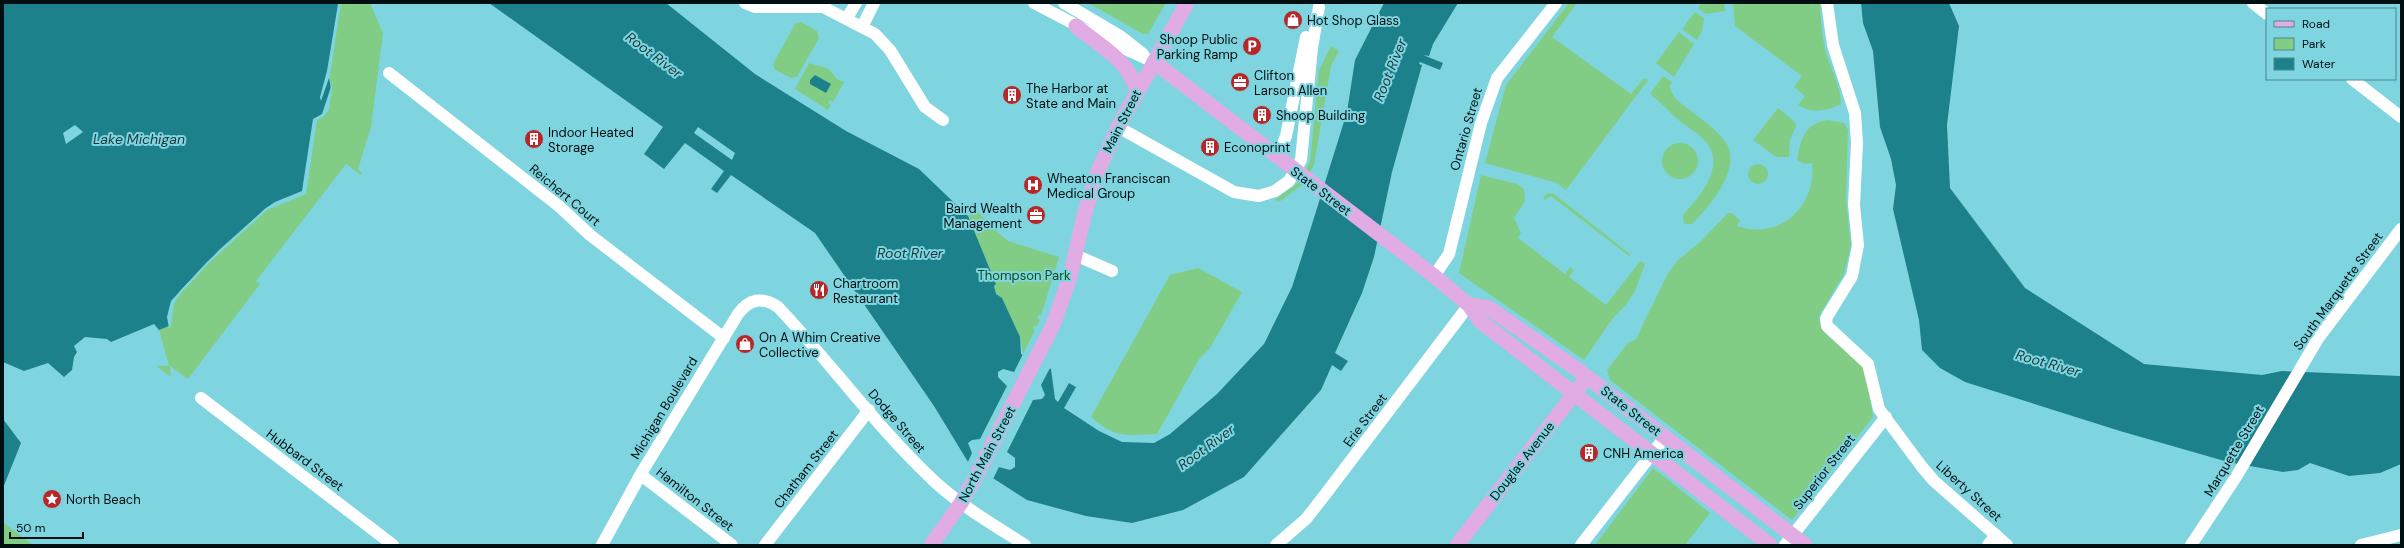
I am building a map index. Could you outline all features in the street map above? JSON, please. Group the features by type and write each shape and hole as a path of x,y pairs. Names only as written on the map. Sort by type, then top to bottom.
{"main road":[{"name":"Main Street","path":"1036,360 1060,307 1091,190 1118,127 1187,3"},
{"path":"1076,26 1126,67 1133,79 1137,92"},
{"name":"State Street","path":"1154,62 1280,161 1434,276 1469,305 1480,321 1653,452 1770,545"},
{"name":"State Street","path":"1469,305 1490,308 1588,376 1665,436 1789,540 1805,545"},
{"name":"North Main Street","path":"931,545 961,503 1036,360"},
{"name":"Douglas Avenue","path":"1457,545 1588,376"}],"street":[{"path":"745,3 755,7 823,7 847,18 883,41 925,107 943,120"},
{"path":"847,18 856,3"},
{"path":"862,27 874,3"},
{"path":"1034,3 1076,26 1154,62"},
{"path":"1064,3 1120,36 1154,62"},
{"name":"Liberty Street","path":"1827,3 1833,45 1855,114 1857,143 1854,200 1858,245 1852,276 1828,315 1826,323 1833,333 1862,356 1868,364 1880,409 1934,481 2007,545"},
{"path":"2253,3 2266,13"},
{"name":"Ontario Street","path":"1434,276 1449,254 1479,130 1495,83 1555,4"},
{"path":"1280,161 1308,29 1319,5"},
{"path":"1118,127 1234,192 1258,196 1282,187 1297,171 1301,160 1319,5"},
{"name":"Reichert Court","path":"388,73 560,207 590,235 724,338"},
{"path":"2353,80 2401,117"},
{"name":"South Marquette Street","path":"2299,369 2319,337 2401,229"},
{"path":"1075,255 1112,271"},
{"name":"Michigan Boulevard","path":"602,545 641,475 742,307 748,303 763,300"},
{"name":"Dodge Street","path":"763,300 778,307 916,464 961,503 1025,545"},
{"name":"Erie Street","path":"1276,545 1306,519 1469,305"},
{"name":"Marquette Street","path":"2191,545 2236,477 2299,369"},
{"name":"Hubbard Street","path":"201,398 393,545"},
{"name":"Chatham Street","path":"765,545 869,410"},
{"name":"Superior Street","path":"1789,540 1886,417"},
{"path":"1581,545 1665,436"},
{"name":"Hamilton Street","path":"641,475 732,545"},
{"path":"1988,545 1996,535"},
{"path":"2361,545 2401,535"}],"green space":[{"path":"339,3 370,3 383,33 371,127 358,169 362,173 361,175 346,164 256,281 260,284 188,379 170,366 171,377 156,366 169,366 159,330 169,326 173,303 180,291 207,262 266,208 330,97 331,83 328,76"},
{"path":"1088,3 1166,3 1148,34 1143,34"},
{"path":"1569,3 1577,3 1552,37 1631,94 1644,78 1648,80 1566,190 1557,183 1485,163 1506,85"},
{"path":"1702,3 1724,3 1725,11 1706,14 1698,8"},
{"path":"1733,3 1820,3 1824,45 1838,87 1841,104 1825,110 1808,110 1798,105 1805,96 1794,87 1802,76 1735,26"},
{"path":"1695,12 1704,18 1702,31 1697,40 1682,29"},
{"path":"801,22 817,31 819,38 797,77 791,78 775,70 773,64 795,24"},
{"path":"1679,32 1694,44 1674,77 1656,63"},
{"path":"1331,46 1339,51 1331,66 1314,165 1303,184 1279,202 1275,200 1299,182 1310,162 1319,70"},
{"path":"809,63 829,69 837,79 844,82 833,102 830,100 828,103 831,105 828,110 795,89"},
{"path":"1663,76 1672,82 1670,86 1675,98 1724,139 1730,154 1730,166 1727,177 1707,208 1692,224 1684,224 1683,215 1698,198 1710,178 1713,168 1713,157 1710,147 1702,138 1682,123 1650,94"},
{"path":"1778,108 1795,122 1796,126 1790,140 1789,157 1776,157 1753,140"},
{"path":"1827,120 1844,123 1848,130 1846,200 1851,246 1844,274 1819,316 1821,325 1830,338 1851,353 1865,371 1873,417 1792,520 1610,380 1607,370 1628,343 1636,339 1667,275 1677,261 1700,242 1728,213 1732,213 1740,220 1737,226 1753,229 1768,229 1781,224 1802,206 1812,179 1812,163 1805,164 1797,160 1800,145 1808,129 1819,122"},
{"path":"1680,143 1690,146 1695,151 1698,161 1695,171 1690,176 1680,179 1670,176 1665,171 1662,161 1665,151 1670,146"},
{"path":"1758,164 1765,167 1768,174 1765,181 1758,184 1751,181 1748,174 1751,167"},
{"path":"1481,175 1517,184 1524,189 1525,201 1514,218 1521,233 1518,238 1565,274 1570,267 1574,270 1569,277 1606,305 1638,264 1641,261 1645,264 1635,291 1626,305 1613,318 1584,360 1459,273"},
{"path":"1549,193 1554,194 1631,255 1629,256 1551,196 1545,200 1543,197"},
{"name":"Thompson Park","path":"975,208 992,227 1008,241 1059,257 1041,316 1039,315 1037,318 1040,320 1037,326 1034,326 1033,328 1035,330 1023,354 1020,337 996,294 994,285 996,284 968,216"},
{"path":"1198,268 1242,292 1210,348 1199,359 1157,434 1129,435 1108,429 1091,417 1170,275"},
{"path":"1653,468 1710,513 1685,545 1595,545"},
{"path":"3,522 33,545 3,545"}],"water":[{"name":"Lake Michigan","path":"3,3 339,3 328,76 331,88 330,100 325,112 316,119 304,193 266,208 219,250 180,291 173,303 169,326 159,330 154,324 111,342 107,339 85,337 74,346 77,352 74,357 72,370 64,377 48,363 24,371 3,362"},
{"name":"Root River","path":"489,3 666,3 755,74 846,131 919,169 968,216 996,284 994,286 996,294 1002,298 1020,337 1021,354 1051,369 1055,399 1058,402 1069,383 1076,387 1064,408 1099,431 1122,442 1154,443 1170,434 1217,394 1264,344 1292,287 1303,253 1347,112 1355,60 1384,3 1458,3 1433,44 1429,56 1423,55 1443,63 1440,70 1420,62 1419,64 1422,65 1392,172 1374,257 1362,293 1335,353 1348,361 1341,371 1332,365 1321,390 1244,477 1183,510 1132,523 1086,516 1027,500 968,462 934,406 815,233 731,175 717,193 711,189 724,171 685,143 664,169 644,154 663,127"},
{"name":"Root River","path":"1861,3 1949,3 1959,26 1947,125 1950,188 2025,288 2144,364 2262,375 2282,371 2401,376 2401,464 2380,473 2349,476 2310,463 2298,470 2283,472 2228,462 2120,431 1965,382 1940,368 1922,350 1919,320 1893,209 1896,185 1891,159 1880,127 1873,51 1863,23"},
{"path":"815,75 831,84 826,93 810,84 810,80"},
{"path":"3,419 21,443 3,488"}],"pier":[{"path":"341,3 330,75 321,101 320,97 327,71 338,4"},
{"path":"333,81 329,110 322,118 317,120 306,194 267,210 208,264 174,303 171,326 169,328 167,317 171,301 207,262 266,208 275,202 302,191 313,119 322,114"},
{"path":"75,125 83,132 66,144 63,133"},
{"path":"698,127 735,153 732,160 694,133"},
{"path":"1023,354 1050,368 1041,385 1045,395 1042,399 1033,400 1007,452 1015,458 1015,467 1010,470 999,467 993,479 967,464 972,453 968,443 972,440 980,439 1007,386 998,377 998,372 1003,369 1014,372"}],"place":[{"name":"Hot Shop Glass","path":"1293,20"},
{"name":"Shoop Public Parking Ramp","path":"1252,46"},
{"name":"Clifton Larson Allen","path":"1240,82"},
{"name":"The Harbor at State and Main","path":"1012,95"},
{"name":"Shoop Building","path":"1262,115"},
{"name":"Indoor Heated Storage","path":"534,139"},
{"name":"Econoprint","path":"1210,147"},
{"name":"Wheaton Franciscan Medical Group","path":"1033,185"},
{"name":"Baird Wealth Management","path":"1036,215"},
{"name":"Chartroom Restaurant","path":"819,290"},
{"name":"On A Whim Creative Collective","path":"745,344"},
{"name":"CNH America","path":"1589,453"},
{"name":"North Beach","path":"52,499"}]}
